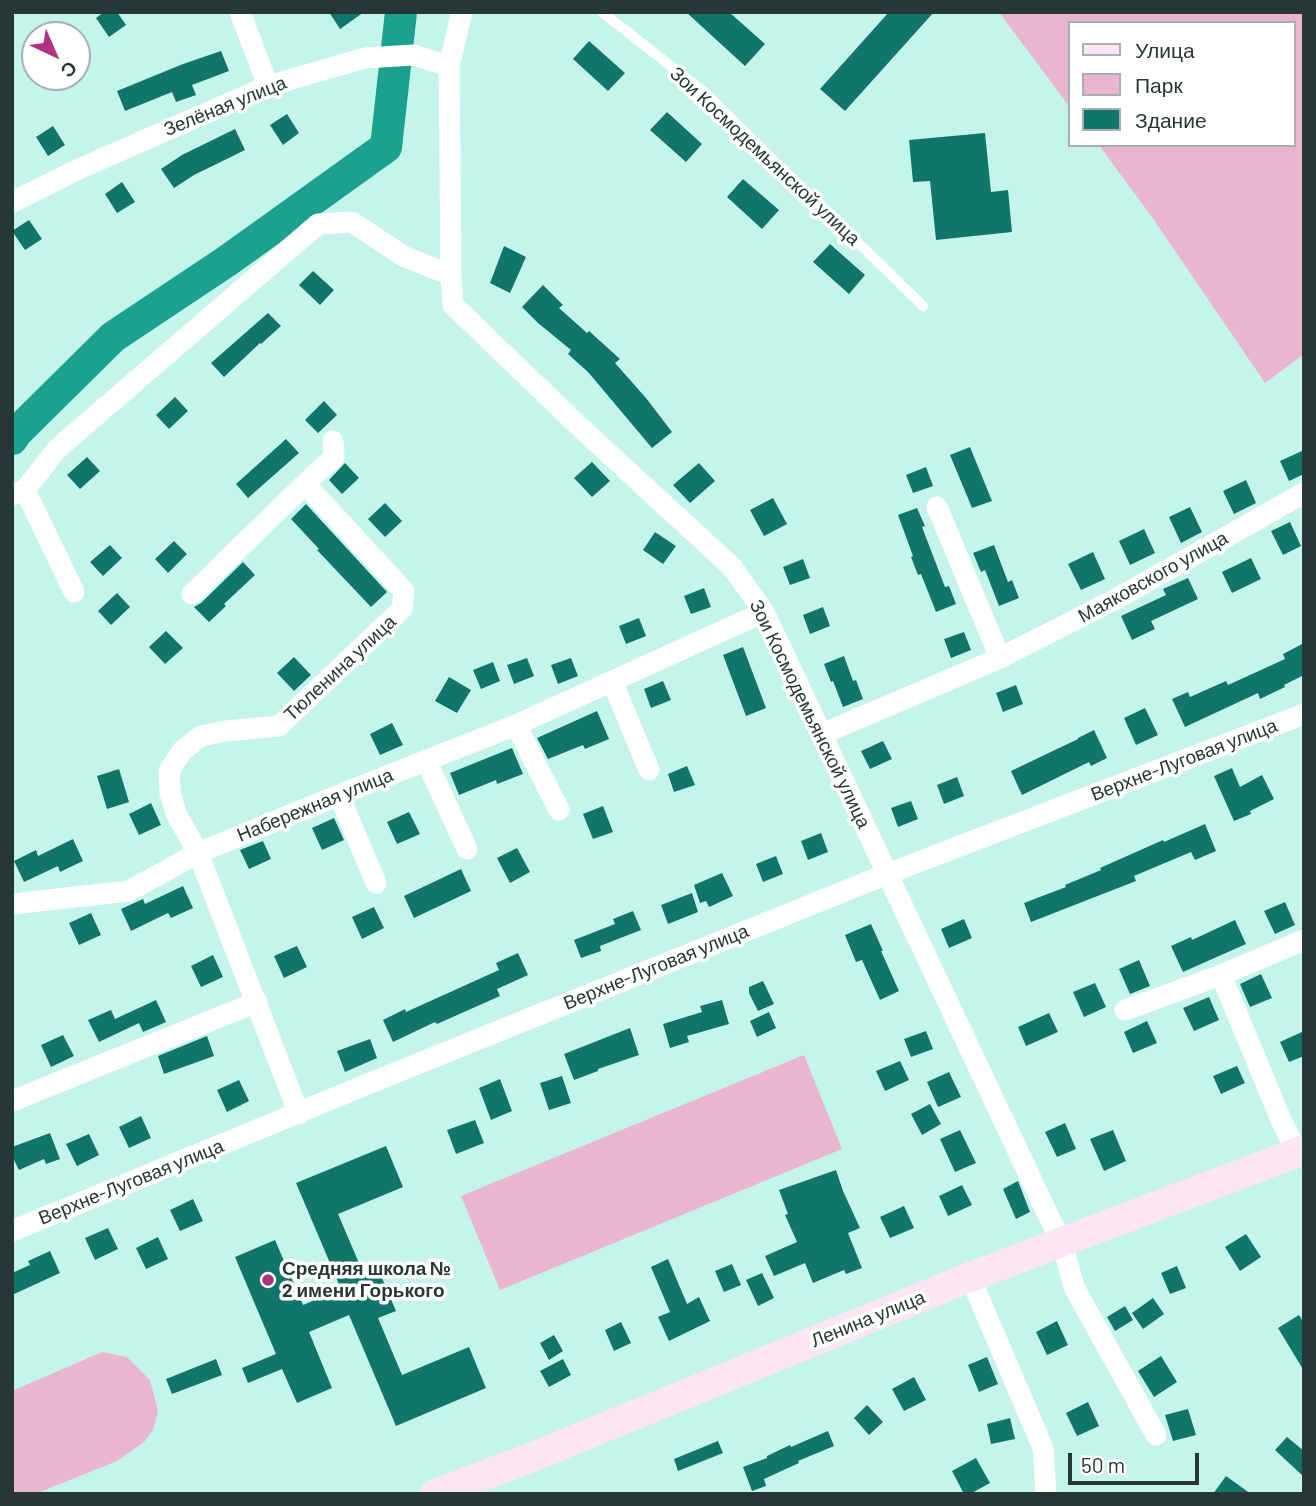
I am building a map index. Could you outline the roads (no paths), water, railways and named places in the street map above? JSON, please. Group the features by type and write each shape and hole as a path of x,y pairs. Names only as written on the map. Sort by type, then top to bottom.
{"main road":[{"name":"Ленина улица","path":"435,1494 478,1486 535,1456 970,1278 1300,1152"}],"street":[{"path":"240,12 268,86"},
{"name":"Зои Космодемьянской улица","path":"462,12 449,66 453,305 583,430 732,567 764,612 1062,1241 1074,1287 1156,1435"},
{"name":"Зелёная улица","path":"12,202 81,168 268,86 365,58 413,55 449,66"},
{"path":"74,592 18,492 57,449 318,224 352,222 403,256 452,275"},
{"path":"192,594 334,457 333,441"},
{"name":"Тюленина улица","path":"299,1114 198,853 176,813 170,793 169,771 182,751 201,736 279,726 402,609 404,591 305,484"},
{"name":"Маяковского улица","path":"822,734 1000,658 1116,599 1304,493"},
{"path":"937,507 1000,658"},
{"name":"Набережная улица","path":"12,904 129,891 198,853 516,725 764,612"},
{"path":"612,681 649,770"},
{"name":"Верхне-Луговая улица","path":"12,1231 887,874 1304,714"},
{"path":"516,725 559,810"},
{"path":"426,760 467,849"},
{"path":"339,795 376,883"},
{"path":"1125,1010 1221,975 1304,940"},
{"path":"1221,975 1282,1122 1300,1152"},
{"path":"12,1101 257,1002"},
{"path":"970,1278 1042,1448 1046,1494"}],"lane":[{"name":"Зои Космодемьянской улица","path":"602,12 704,92 923,306"}],"waterway":[{"path":"12,439 113,337 227,261 386,147 401,12"}],"place":[{"name":"Средняя школа № 2 имени Горького","path":"268,1280"}]}
